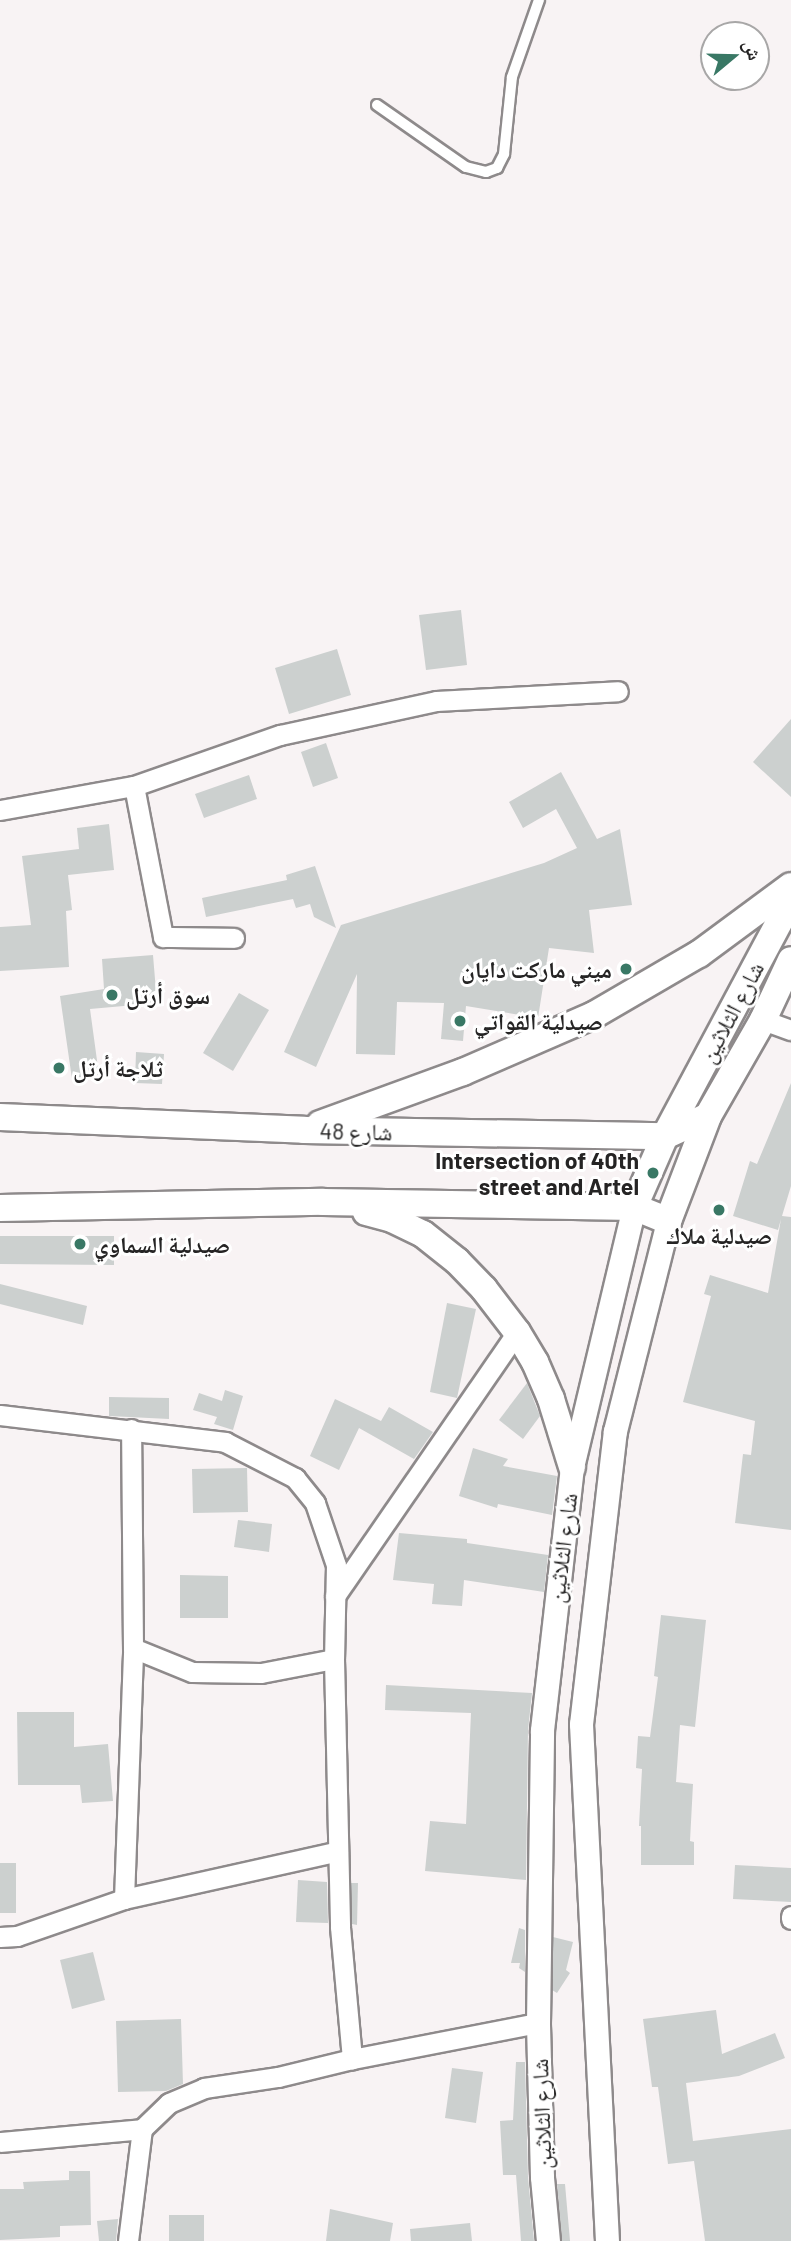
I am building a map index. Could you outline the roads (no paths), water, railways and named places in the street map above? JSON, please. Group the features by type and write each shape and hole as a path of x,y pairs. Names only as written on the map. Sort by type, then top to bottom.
{"main road":[{"path":"304,1130 463,1072 594,1014 699,954 791,886"},
{"name":"شارع الثلاثين","path":"634,1207 665,1136 791,900"},
{"name":"شارع الثلاثين","path":"668,1221 708,1116 762,1020 791,960"},
{"name":"شارع 48","path":"0,1117 304,1130 665,1136 708,1116"},
{"path":"0,1208 323,1202 634,1207 668,1221"},
{"path":"323,1202 393,1219 423,1234 457,1261 517,1332 551,1399 572,1467"}],"street":[{"path":"0,810 134,786 280,736 436,701 618,691"},
{"path":"134,786 163,937 234,938"},
{"path":"762,1020 791,1030"},
{"name":"شارع الثلاثين","path":"548,2241 542,2177 538,2023 542,1730 572,1467 634,1207"},
{"name":"شارع الثلاثين","path":"607,2241 582,1724 615,1431 668,1221"},
{"path":"335,1597 517,1332"},
{"path":"0,1415 225,1442 295,1478 315,1503 336,1564 334,1660 340,1927 352,2059"},
{"path":"124,1899 133,1648 131,1429"},
{"path":"133,1648 192,1672 261,1673 334,1660"},
{"path":"0,1937 18,1936 124,1899 338,1851"},
{"path":"0,2142 142,2129 169,2103 204,2088 278,2077 352,2059 538,2023"},
{"path":"128,2241 142,2129"}],"lane":[{"path":"377,105 466,167 486,172 497,168 504,154 513,77 539,0"}],"place":[{"name":"ميني ماركت دايان","path":"626,969"},
{"name":"سوق أرتل","path":"112,995"},
{"name":"صيدلية القواتي","path":"460,1021"},
{"name":"ثلاجة أرتل","path":"59,1068"},
{"name":"Intersection of 40th street and Artel","path":"653,1173"},
{"name":"صيدلية ملاك","path":"719,1210"},
{"name":"صيدلية السماوي","path":"80,1244"}]}
